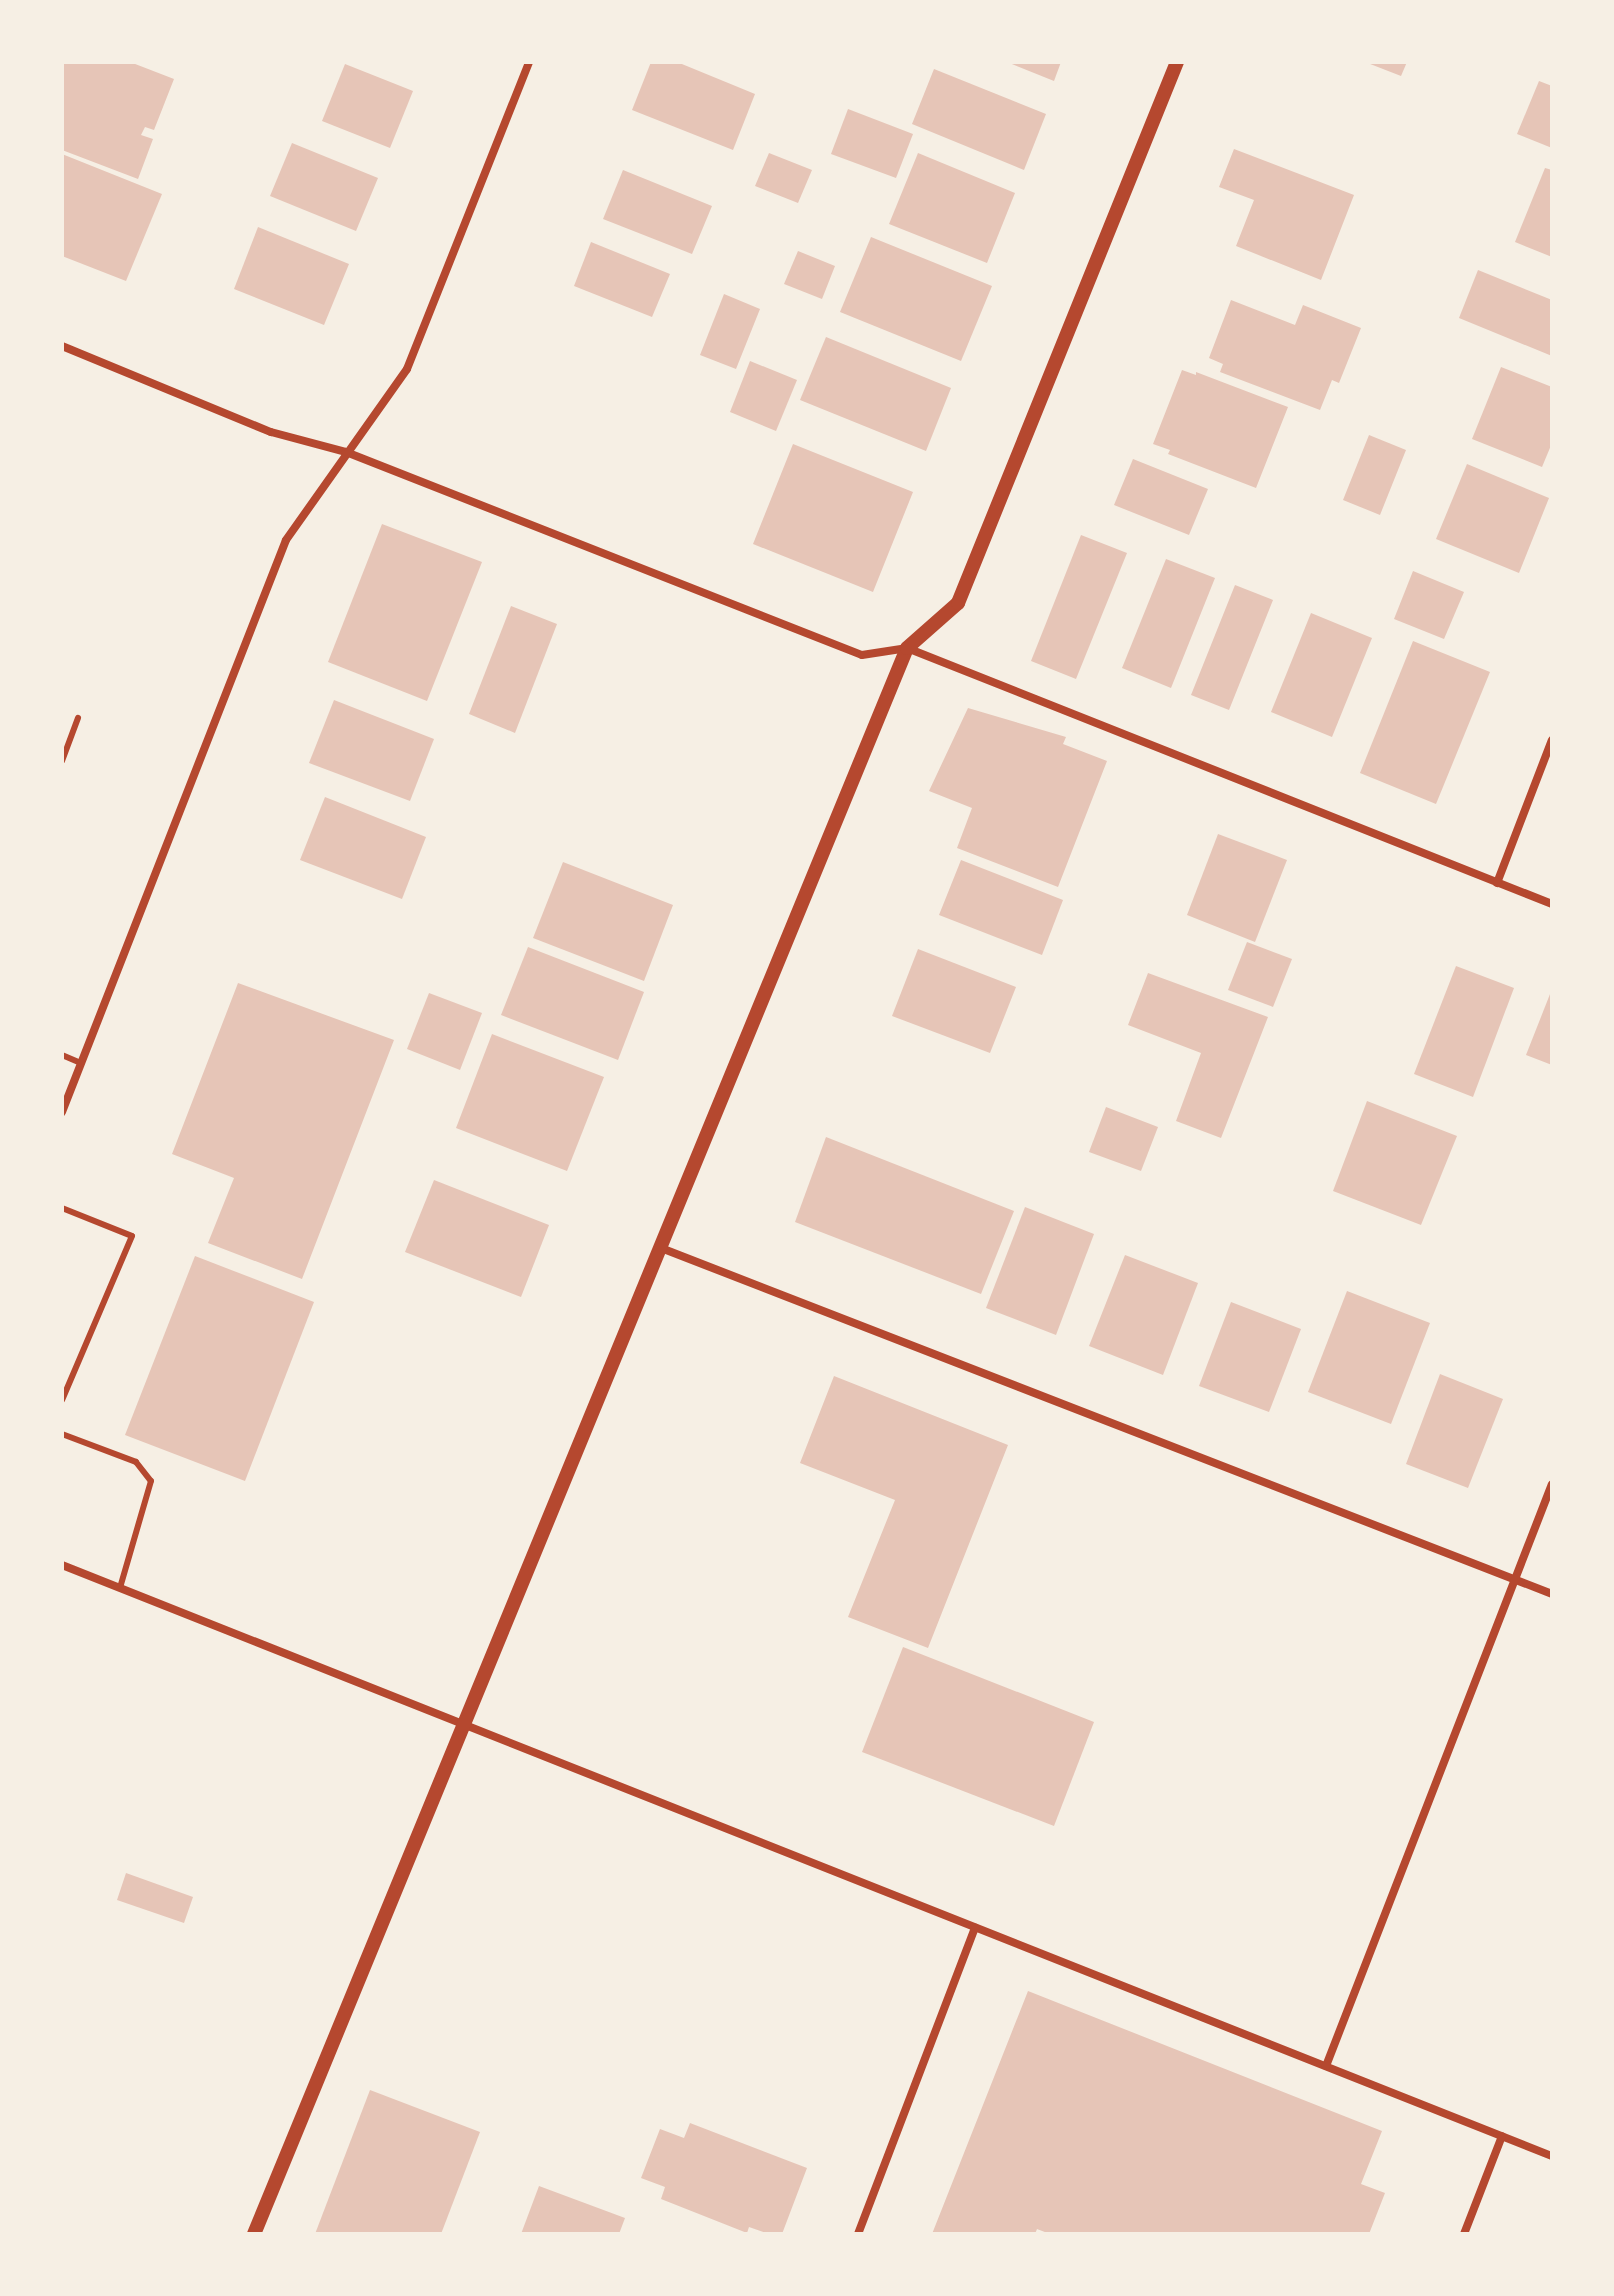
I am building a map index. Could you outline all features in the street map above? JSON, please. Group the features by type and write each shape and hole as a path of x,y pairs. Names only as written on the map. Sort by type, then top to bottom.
{"street":[{"path":"62,1112 286,540 407,369 529,62"},
{"path":"254,2234 907,648 958,603 1177,62"},
{"path":"62,346 271,432 346,452 862,655 907,648 1552,904"},
{"path":"1497,883 1552,740"},
{"path":"661,1248 1552,1594"},
{"path":"1326,2066 1552,1484"},
{"path":"62,1565 1552,2156"},
{"path":"858,2234 975,1928"},
{"path":"1464,2234 1502,2136"}],"lane":[{"path":"62,761 78,718"},
{"path":"62,1055 81,1063"},
{"path":"62,1208 132,1236 62,1400"},
{"path":"62,1434 136,1462 151,1481 120,1588"}],"building":[{"path":"62,62 130,62 174,79 154,130 145,127 141,135 153,139 138,179 62,150"},
{"path":"651,62 677,62 755,94 733,150 632,110"},
{"path":"1007,62 1061,62 1054,81"},
{"path":"1365,62 1407,62 1401,76"},
{"path":"345,64 413,91 390,148 322,121"},
{"path":"934,69 1046,114 1024,170 912,124"},
{"path":"1539,81 1552,86 1552,148 1517,134"},
{"path":"848,109 913,134 896,178 831,154"},
{"path":"292,143 378,178 356,231 270,196"},
{"path":"1234,149 1354,195 1321,280 1236,246 1254,200 1219,187"},
{"path":"769,153 812,170 798,203 755,186"},
{"path":"918,153 1015,193 987,263 889,224"},
{"path":"62,154 162,194 126,281 62,256"},
{"path":"1545,168 1552,170 1552,257 1515,242"},
{"path":"623,170 712,206 692,254 603,219"},
{"path":"258,227 349,264 324,325 234,289"},
{"path":"871,237 992,286 961,361 840,312"},
{"path":"591,242 670,274 652,317 574,286"},
{"path":"798,251 835,266 822,299 784,284"},
{"path":"1478,270 1552,300 1552,356 1459,318"},
{"path":"724,294 760,309 736,369 700,355"},
{"path":"1231,300 1295,325 1303,305 1361,328 1339,383 1332,380 1320,410 1220,372 1223,364 1209,358"},
{"path":"826,337 951,388 926,451 800,400"},
{"path":"750,361 797,380 776,431 730,412"},
{"path":"1501,367 1552,387 1552,443 1542,467 1472,439"},
{"path":"1182,370 1196,375 1196,372 1288,407 1256,488 1168,454 1170,450 1153,444"},
{"path":"1369,435 1406,450 1380,515 1343,500"},
{"path":"793,444 913,492 873,592 753,544"},
{"path":"1133,459 1208,489 1189,535 1114,505"},
{"path":"1467,464 1549,498 1519,573 1436,539"},
{"path":"382,524 482,562 427,701 328,662"},
{"path":"1081,535 1127,553 1076,679 1031,661"},
{"path":"1166,559 1215,578 1171,688 1122,668"},
{"path":"1413,571 1464,592 1444,639 1394,619"},
{"path":"1235,585 1273,600 1229,710 1191,695"},
{"path":"511,606 557,624 515,733 469,714"},
{"path":"1311,613 1372,638 1332,737 1271,712"},
{"path":"1413,641 1490,672 1436,804 1360,773"},
{"path":"334,700 434,739 410,801 309,763"},
{"path":"968,708 1066,737 1063,744 1107,761 1058,887 957,848 972,808 929,791"},
{"path":"325,797 426,837 402,899 300,860"},
{"path":"1218,834 1287,860 1255,942 1187,915"},
{"path":"961,860 1063,900 1042,955 939,915"},
{"path":"563,862 673,905 644,981 533,938"},
{"path":"1247,942 1292,959 1273,1007 1228,990"},
{"path":"528,947 644,992 618,1060 501,1015"},
{"path":"918,949 1016,987 990,1053 892,1016"},
{"path":"1456,966 1514,988 1473,1097 1414,1074"},
{"path":"1148,973 1268,1017 1221,1138 1176,1121 1201,1053 1128,1025"},
{"path":"238,983 394,1040 302,1279 208,1243 234,1178 172,1154"},
{"path":"1552,989 1552,1065 1526,1055"},
{"path":"429,993 482,1013 460,1070 407,1049"},
{"path":"492,1034 604,1077 567,1171 456,1128"},
{"path":"1367,1101 1457,1136 1421,1225 1333,1191"},
{"path":"1106,1107 1158,1127 1141,1171 1089,1152"},
{"path":"826,1137 1014,1211 981,1294 795,1222"},
{"path":"434,1180 549,1225 521,1297 405,1252"},
{"path":"1025,1207 1094,1234 1056,1335 986,1308"},
{"path":"1125,1255 1198,1283 1163,1375 1089,1346"},
{"path":"195,1256 314,1302 245,1481 125,1435"},
{"path":"1347,1291 1430,1323 1391,1424 1308,1392"},
{"path":"1231,1302 1301,1329 1269,1412 1199,1386"},
{"path":"1440,1374 1503,1399 1468,1488 1406,1464"},
{"path":"834,1376 1008,1445 928,1648 848,1617 895,1500 800,1463"},
{"path":"903,1647 1094,1722 1054,1826 862,1752"},
{"path":"126,1873 193,1897 184,1923 117,1900"},
{"path":"1028,1991 1382,2131 1361,2184 1385,2193 1369,2234 1050,2234 1037,2229 1035,2234 932,2234"},
{"path":"370,2090 480,2132 441,2234 315,2234"},
{"path":"690,2123 807,2168 782,2234 769,2234 749,2227 747,2233 661,2199 665,2187 641,2178 660,2129 684,2138"},
{"path":"539,2186 625,2218 619,2234 521,2234"}]}
